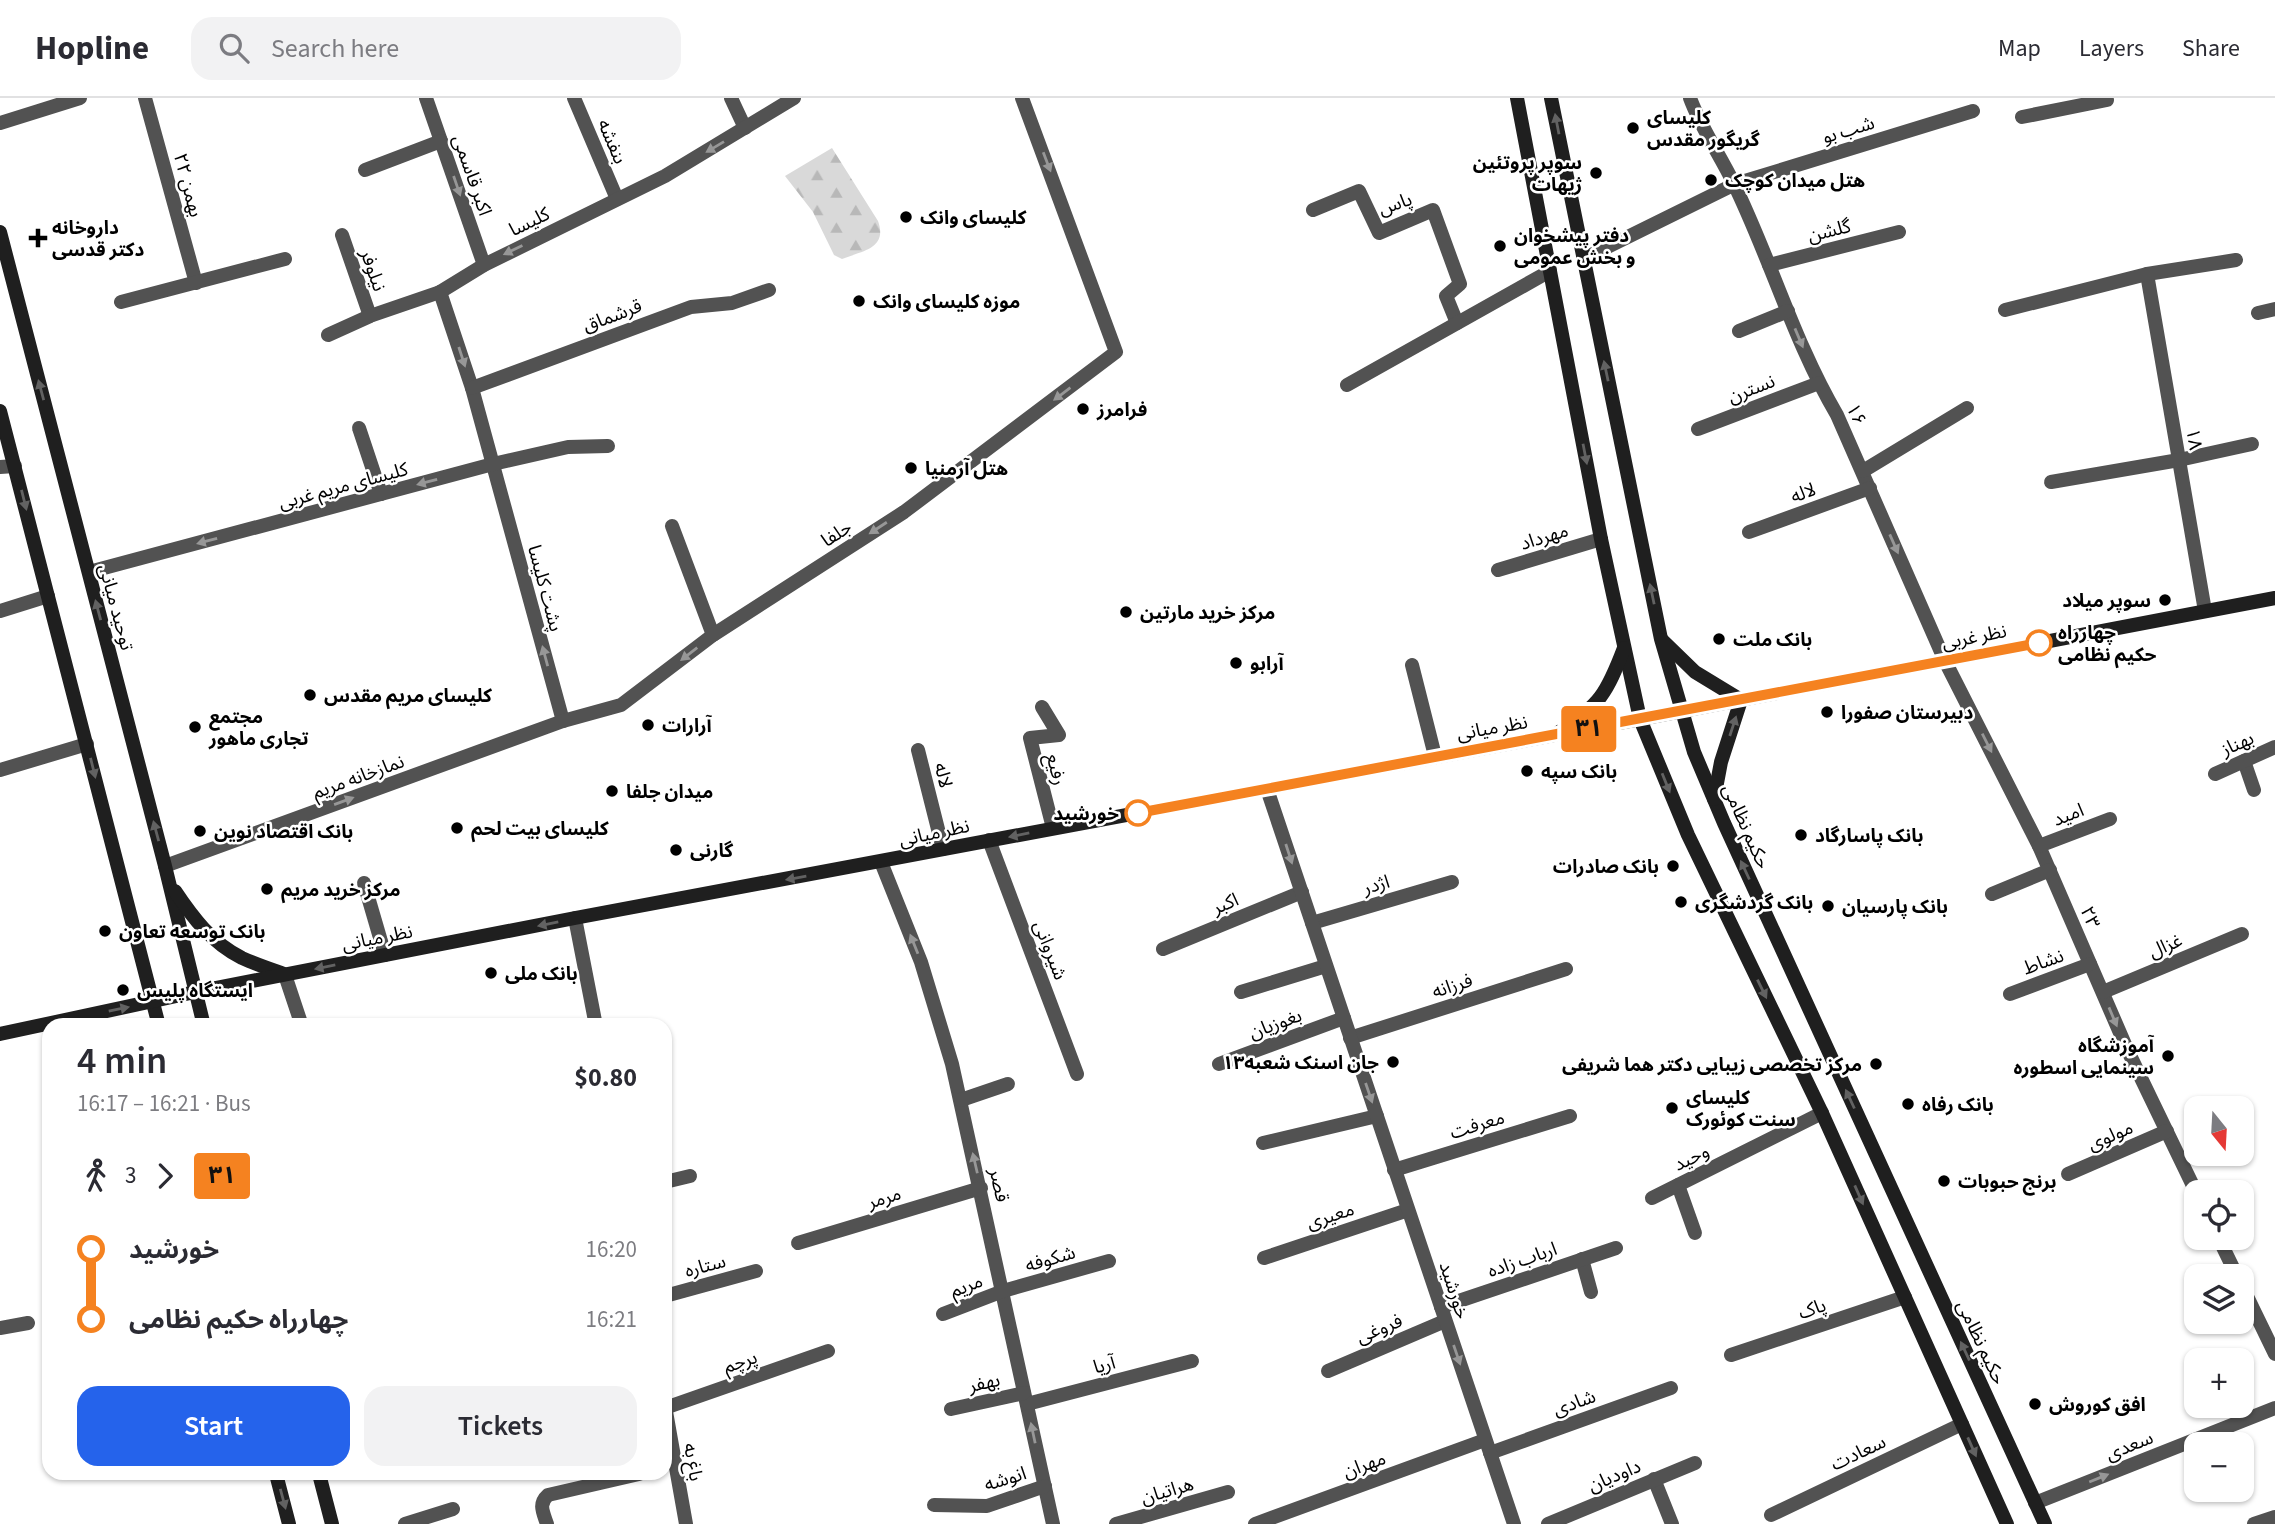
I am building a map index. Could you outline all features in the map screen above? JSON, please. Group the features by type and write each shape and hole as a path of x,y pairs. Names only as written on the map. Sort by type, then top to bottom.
{"main road":[{"path":"1517,98 1601,539 1640,719 1688,835 1822,1113 2007,1524"},
{"name":"حکیم نظامی","path":"1551,98 1661,639 1694,752 2045,1524"},
{"name":"توحید میانی","path":"0,232 202,1018"},
{"path":"0,411 7,466 48,596 157,1018"},
{"name":"نظر غربی","path":"1681,711 2204,611 2274,601"},
{"path":"1661,639 1695,672 1741,700 1721,762 1714,800"},
{"path":"1552,736 1589,712 1613,677 1625,647"},
{"name":"نظر میانی","path":"81,1018 195,992 575,918 1681,711"},
{"path":"169,883 192,917 214,940 241,958 285,975"},
{"name":"نظر میانی","path":"0,1034 42,1027"},
{"path":"278,1480 289,1524"},
{"path":"321,1480 332,1524"}],"street":[{"path":"0,123 80,98"},
{"name":"۲۲ بهمن","path":"145,98 196,283"},
{"name":"اکبر قاسمی","path":"426,98 484,265"},
{"name":"بنفشه","path":"575,98 617,199"},
{"path":"731,98 745,128"},
{"name":"کلیسا","path":"440,292 484,265 664,176 794,98"},
{"name":"جلفا","path":"563,721 621,705 713,635 904,512 1116,352 1022,98"},
{"name":"۱۶","path":"1690,98 1735,184 1819,383 1863,471 1945,661"},
{"path":"2021,117 2063,104 2107,100"},
{"name":"شب بو","path":"1583,260 1735,184 1973,111"},
{"path":"365,170 441,141"},
{"name":"پاس","path":"1313,210 1359,191 1379,233 1433,210 1460,284 1446,296 1457,323"},
{"name":"گلشن","path":"1769,265 1899,232"},
{"name":"نیلوفر","path":"342,235 370,316"},
{"path":"121,302 285,259"},
{"path":"2005,310 2147,274 2236,260"},
{"path":"1348,385 1550,271"},
{"name":"۱۸","path":"2147,274 2204,611"},
{"name":"قرشماق","path":"472,388 691,307 732,303 769,290"},
{"path":"440,292 472,388 492,464"},
{"name":"نیلوفر","path":"328,335 370,316 440,292"},
{"path":"2258,313 2275,309"},
{"path":"1739,331 1788,311"},
{"name":"نسترن","path":"1698,429 1819,383"},
{"path":"1863,471 1967,408"},
{"path":"359,428 381,494"},
{"path":"2051,482 2179,460 2252,444"},
{"name":"کلیسای مریم غربی","path":"89,572 492,464 568,447 608,446"},
{"name":"پشت کلیسا","path":"492,464 563,721"},
{"name":"لاله","path":"1749,533 1870,488"},
{"path":"672,526 713,635"},
{"name":"مهرداد","path":"1498,570 1601,539"},
{"path":"0,611 48,596"},
{"name":"۲۳","path":"1945,661 2039,846 2127,1049 2190,1180"},
{"path":"1412,665 1435,756"},
{"name":"رفیع","path":"1042,707 1059,735 1030,738 1052,828"},
{"name":"نمازخانه مریم","path":"165,866 563,721"},
{"path":"0,770 87,744"},
{"name":"بهناز","path":"2215,774 2275,747"},
{"name":"لاله","path":"918,750 943,849"},
{"path":"2244,761 2254,790"},
{"name":"خورشید","path":"1267,789 1514,1524"},
{"name":"امید","path":"2039,846 2110,819"},
{"name":"شیروانی","path":"989,840 1077,1074"},
{"name":"قصر","path":"881,862 921,962 953,1064 1053,1524"},
{"path":"1992,894 2050,870"},
{"name":"اژدر","path":"1312,923 1452,882"},
{"path":"364,883 385,956"},
{"name":"اکبر","path":"1163,949 1301,892"},
{"path":"575,918 594,1018"},
{"name":"غزال","path":"2103,992 2242,934"},
{"name":"نشاط","path":"2010,994 2090,964"},
{"path":"1241,992 1326,966"},
{"name":"فرزانه","path":"1350,1038 1566,969"},
{"path":"285,975 299,1018"},
{"name":"بغوزیان","path":"1219,1064 1344,1018"},
{"path":"961,1100 1008,1084"},
{"name":"وحید","path":"1652,1198 1822,1113"},
{"path":"1262,1143 1377,1116"},
{"name":"معرفت","path":"1395,1170 1570,1116"},
{"name":"مولوی","path":"2068,1174 2166,1131"},
{"path":"672,1180 690,1176"},
{"path":"1678,1185 1695,1233"},
{"name":"مرمر","path":"798,1243 981,1188"},
{"name":"معیری","path":"1264,1258 1408,1210"},
{"name":"ارباب زاده","path":"1443,1314 1616,1248"},
{"path":"1582,1259 1591,1292"},
{"name":"شکوفه","path":"1003,1291 1109,1261"},
{"name":"ستاره","path":"672,1294 756,1271"},
{"name":"مریم","path":"943,1314 1003,1291"},
{"name":"پاک","path":"1731,1355 1905,1297"},
{"path":"2254,1305 2270,1331 2275,1354"},
{"name":"فروغی","path":"1328,1371 1443,1314"},
{"path":"0,1328 28,1323"},
{"name":"پرچم","path":"672,1405 828,1350"},
{"name":"آریا","path":"1026,1398 1192,1361"},
{"name":"شادی","path":"1487,1447 1671,1388"},
{"name":"بهفر","path":"951,1409 1026,1398"},
{"name":"سعدی","path":"2035,1503 2275,1408"},
{"name":"سعادت","path":"1771,1515 1962,1424"},
{"name":"مهران","path":"1255,1524 1487,1447"},
{"name":"داودیان","path":"1548,1524 1695,1463"},
{"name":"باغ به","path":"672,1473 686,1524"},
{"path":"1654,1479 1672,1524"},
{"path":"547,1524 541,1507 542,1500 548,1495 613,1480"},
{"name":"انوشه","path":"934,1505 987,1506 1045,1486"},
{"name":"هراتیان","path":"1116,1524 1228,1492"},
{"path":"405,1524 453,1509"},
{"path":"2254,1524 2275,1517"}],"green space":[{"path":"832,148 878,221 880,230 879,238 871,248 842,259 834,255 813,212 785,176"}],"bus line":[{"name":"۳۱","path":"1138,813 2039,643"}],"place":[{"name":"کلیسای گریگور مقدس","path":"1633,128"},
{"name":"سوپر پروتئین ژیهات","path":"1596,173"},
{"name":"هتل میدان کوچک","path":"1711,180"},
{"name":"کلیسای وانک","path":"906,217"},
{"name":"داروخانه دکتر قدسی","path":"38,238"},
{"name":"دفتر پیشخوان و بخش عمومی","path":"1500,246"},
{"name":"موزه کلیسای وانک","path":"859,301"},
{"name":"فرامرز","path":"1083,409"},
{"name":"هتل آرمنیا","path":"911,468"},
{"name":"سوپر میلاد","path":"2165,600"},
{"name":"مرکز خرید مارتین","path":"1126,612"},
{"name":"بانک ملت","path":"1719,639"},
{"name":"چهارراه حکیم نظامی","path":"2039,643"},
{"name":"آرابو","path":"1236,663"},
{"name":"کلیسای مریم مقدس","path":"310,695"},
{"name":"دبیرستان صفورا","path":"1827,712"},
{"name":"آرارات","path":"648,725"},
{"name":"مجتمع تجاری ماهور","path":"195,727"},
{"name":"بانک سپه","path":"1527,771"},
{"name":"میدان جلفا","path":"612,791"},
{"name":"خورشید","path":"1138,813"},
{"name":"کلیسای بیت لحم","path":"457,828"},
{"name":"بانک اقتصاد نوین","path":"200,831"},
{"name":"بانک پاسارگاد","path":"1801,835"},
{"name":"گارنی","path":"676,850"},
{"name":"بانک صادرات","path":"1673,866"},
{"name":"مرکز خرید مریم","path":"267,889"},
{"name":"بانک گردشگری","path":"1681,902"},
{"name":"بانک پارسیان","path":"1828,906"},
{"name":"بانک توسعه تعاون","path":"105,931"},
{"name":"بانک ملی","path":"491,973"},
{"name":"ایستگاه پلیس","path":"123,990"},
{"name":"آموزشگاه سینمایی اسطوره","path":"2168,1056"},
{"name":"جان اسنک شعبه۱۳","path":"1393,1062"},
{"name":"مرکز تخصصی زیبایی دکتر هما شریفی","path":"1876,1064"},
{"name":"بانک رفاه","path":"1908,1104"},
{"name":"کلیسای سنت کوئورک","path":"1672,1108"},
{"name":"برنج حبوبات","path":"1944,1181"},
{"name":"افق کوروش","path":"2035,1404"}]}
